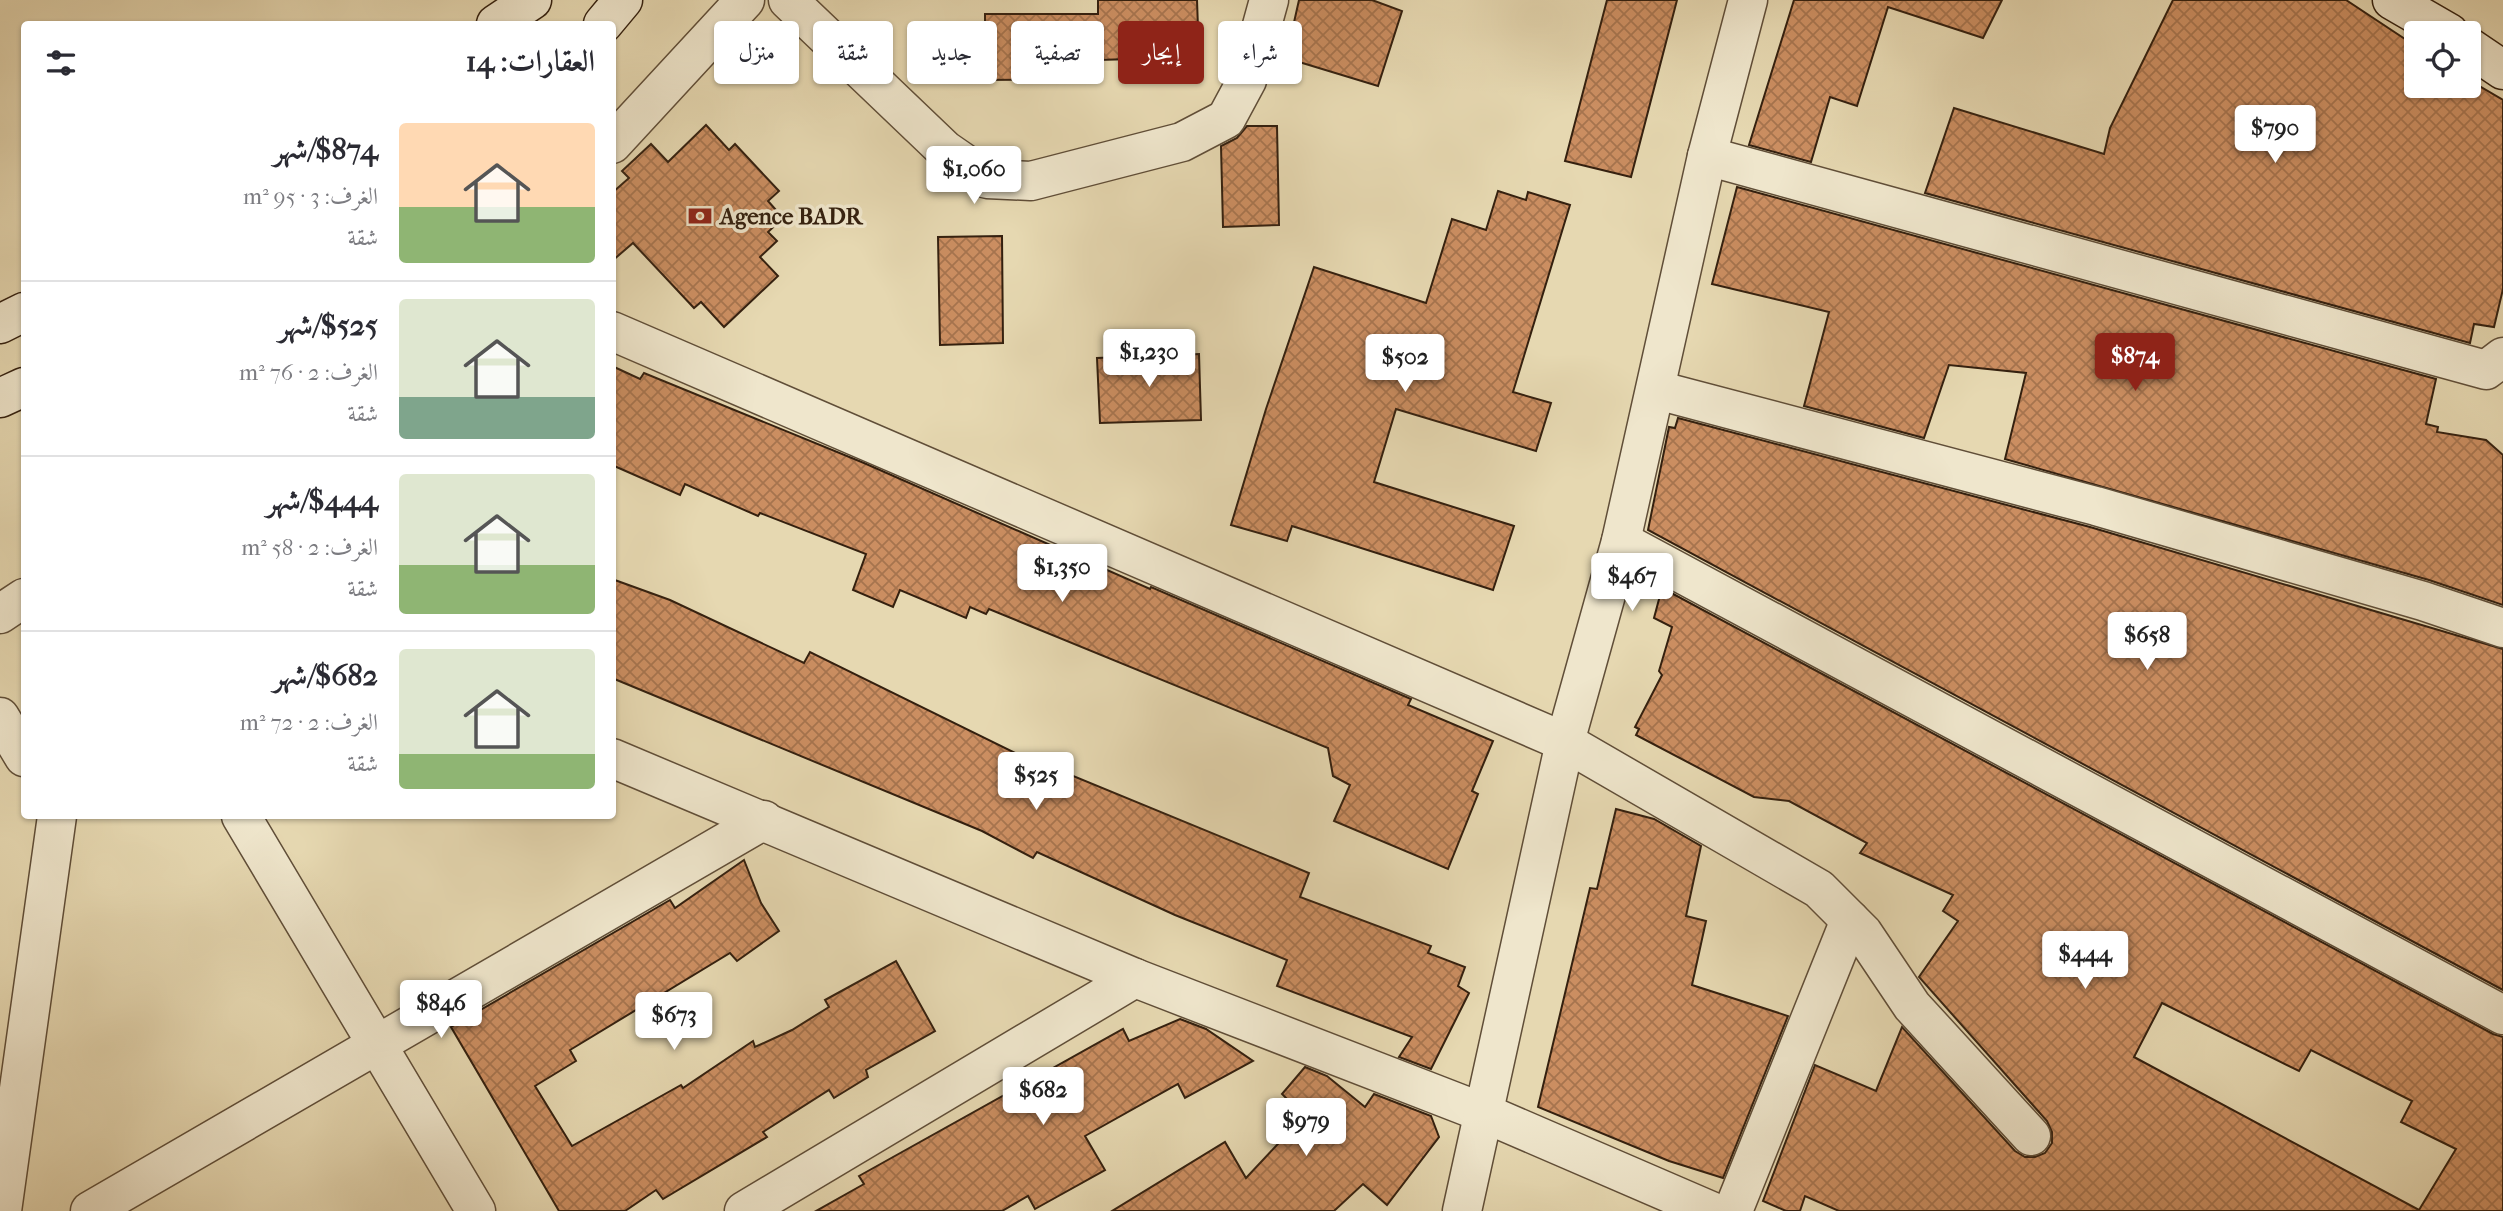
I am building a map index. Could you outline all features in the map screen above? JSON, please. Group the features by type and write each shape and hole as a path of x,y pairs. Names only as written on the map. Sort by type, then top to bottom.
{"street":[{"path":"500,21 532,0"},
{"path":"606,21 623,0"},
{"path":"616,140 745,0"},
{"path":"788,0 945,150 987,179 1031,181 1182,142 1227,119 1247,79 1269,0"},
{"path":"1458,1208 1484,1113 1565,742 1621,541 1657,390 1707,156 1748,0"},
{"path":"2392,0 2428,21"},
{"path":"2481,55 2503,70"},
{"path":"1707,156 2486,370 2503,357"},
{"path":"0,324 21,314"},
{"path":"616,333 1565,742 1819,889 1863,933 1912,1006 2031,1136"},
{"path":"0,398 21,388"},
{"path":"1657,390 2096,506 2423,601 2503,628"},
{"path":"1621,541 2503,1014"},
{"path":"0,614 21,600"},
{"path":"0,717 21,752"},
{"path":"616,760 1135,978 1484,1113 1712,1211"},
{"path":"2,1211 57,819"},
{"path":"243,819 476,1211"},
{"path":"90,1211 764,820"},
{"path":"1733,1211 1850,920"},
{"path":"744,1211 1135,978"}],"building":[{"path":"1098,0 1197,0 1198,21 1118,21 1118,59 1104,60 1104,21 1011,21 1011,80 997,80 997,21 985,21 985,14 1098,14"},
{"path":"1299,0 1372,0 1402,11 1378,86 1302,63 1302,21 1294,21"},
{"path":"1607,0 1677,0 1631,177 1565,161"},
{"path":"1794,0 2002,0 1983,38 1888,7 1857,106 1830,97 1811,162 1749,145"},
{"path":"2173,0 2346,0 2404,38 2404,98 2481,98 2481,87 2503,100 2503,289 2494,327 2474,324 2470,343 1925,193 1954,108 2104,154 2110,128"},
{"path":"706,125 729,150 735,144 779,191 768,201 783,218 768,232 777,241 760,257 778,276 724,327 701,302 694,308 633,243 616,258 616,189 629,178 622,171 651,144 668,162"},
{"path":"1247,126 1277,126 1279,225 1223,227 1221,146 1237,138"},
{"path":"1737,187 2436,379 2426,424 2438,427 2437,432 2486,440 2503,455 2503,605 2429,580 2005,459 2026,373 1949,365 1924,438 1804,406 1829,312 1712,284"},
{"path":"1498,191 1526,200 1528,192 1570,205 1513,392 1551,403 1536,451 1396,409 1374,482 1514,526 1493,590 1292,526 1287,541 1231,525 1266,409 1314,267 1426,303 1452,219 1486,230"},
{"path":"1002,236 1003,343 940,345 938,237"},
{"path":"1199,354 1201,420 1100,423 1097,358"},
{"path":"616,368 640,379 644,373 864,463 1150,589 1151,587 1411,699 1408,705 1493,741 1472,791 1478,794 1448,869 1334,821 1350,785 1333,776 1328,748 989,609 986,614 970,607 966,618 900,590 893,607 853,590 866,554 760,513 758,516 685,484 680,495 616,467"},
{"path":"1678,418 2090,527 2503,649 2503,990 1648,530 1669,427 1675,428"},
{"path":"616,580 670,600 804,663 810,652 1064,777 1066,773 1309,873 1300,897 1431,946 1428,953 1465,967 1458,986 1469,993 1431,1069 1399,1057 1412,1037 1277,986 1287,960 1175,915 1037,852 1033,858 982,831 616,680"},
{"path":"1662,588 2503,1037 2503,1211 1839,1211 1805,1196 1800,1211 1786,1211 1763,1201 1815,1065 1876,1091 1902,1027 2015,1151 2025,1157 2045,1153 2052,1143 2052,1132 2047,1121 1919,977 1958,921 1943,911 1953,895 1860,853 1867,843 1789,801 1754,797 1636,735 1639,729 1635,727 1662,675 1659,671 1672,627 1654,618","holes":["2162,1003 2299,1071 2311,1050 2412,1101 2401,1122 2456,1149 2419,1210 2134,1057"]},
{"path":"1616,809 1654,819 1701,846 1686,916 1706,921 1692,985 1788,1016 1723,1178 1669,1161 1538,1107 1590,888 1597,889"},
{"path":"744,860 761,903 779,931 737,961 730,953 570,1050 576,1061 535,1086 572,1146 681,1085 683,1088 753,1041 755,1047 792,1030 829,1007 825,1000 896,961 935,1031 866,1070 868,1077 834,1098 829,1090 763,1132 767,1137 663,1199 656,1190 625,1211 559,1211 451,1027 670,900 675,908"},
{"path":"1180,1019 1206,1029 1253,1061 1185,1098 1178,1084 1085,1136 1105,1170 1035,1209 1028,1196 1002,1211 816,1211 864,1184 859,1176 1123,1029 1129,1041"},
{"path":"1305,1067 1327,1076 1365,1107 1374,1094 1431,1116 1439,1137 1387,1205 1363,1184 1334,1211 1112,1211 1225,1142 1246,1178 1304,1116 1282,1094"}],"place":[{"name":"Agence BADR","path":"700,216"}]}
